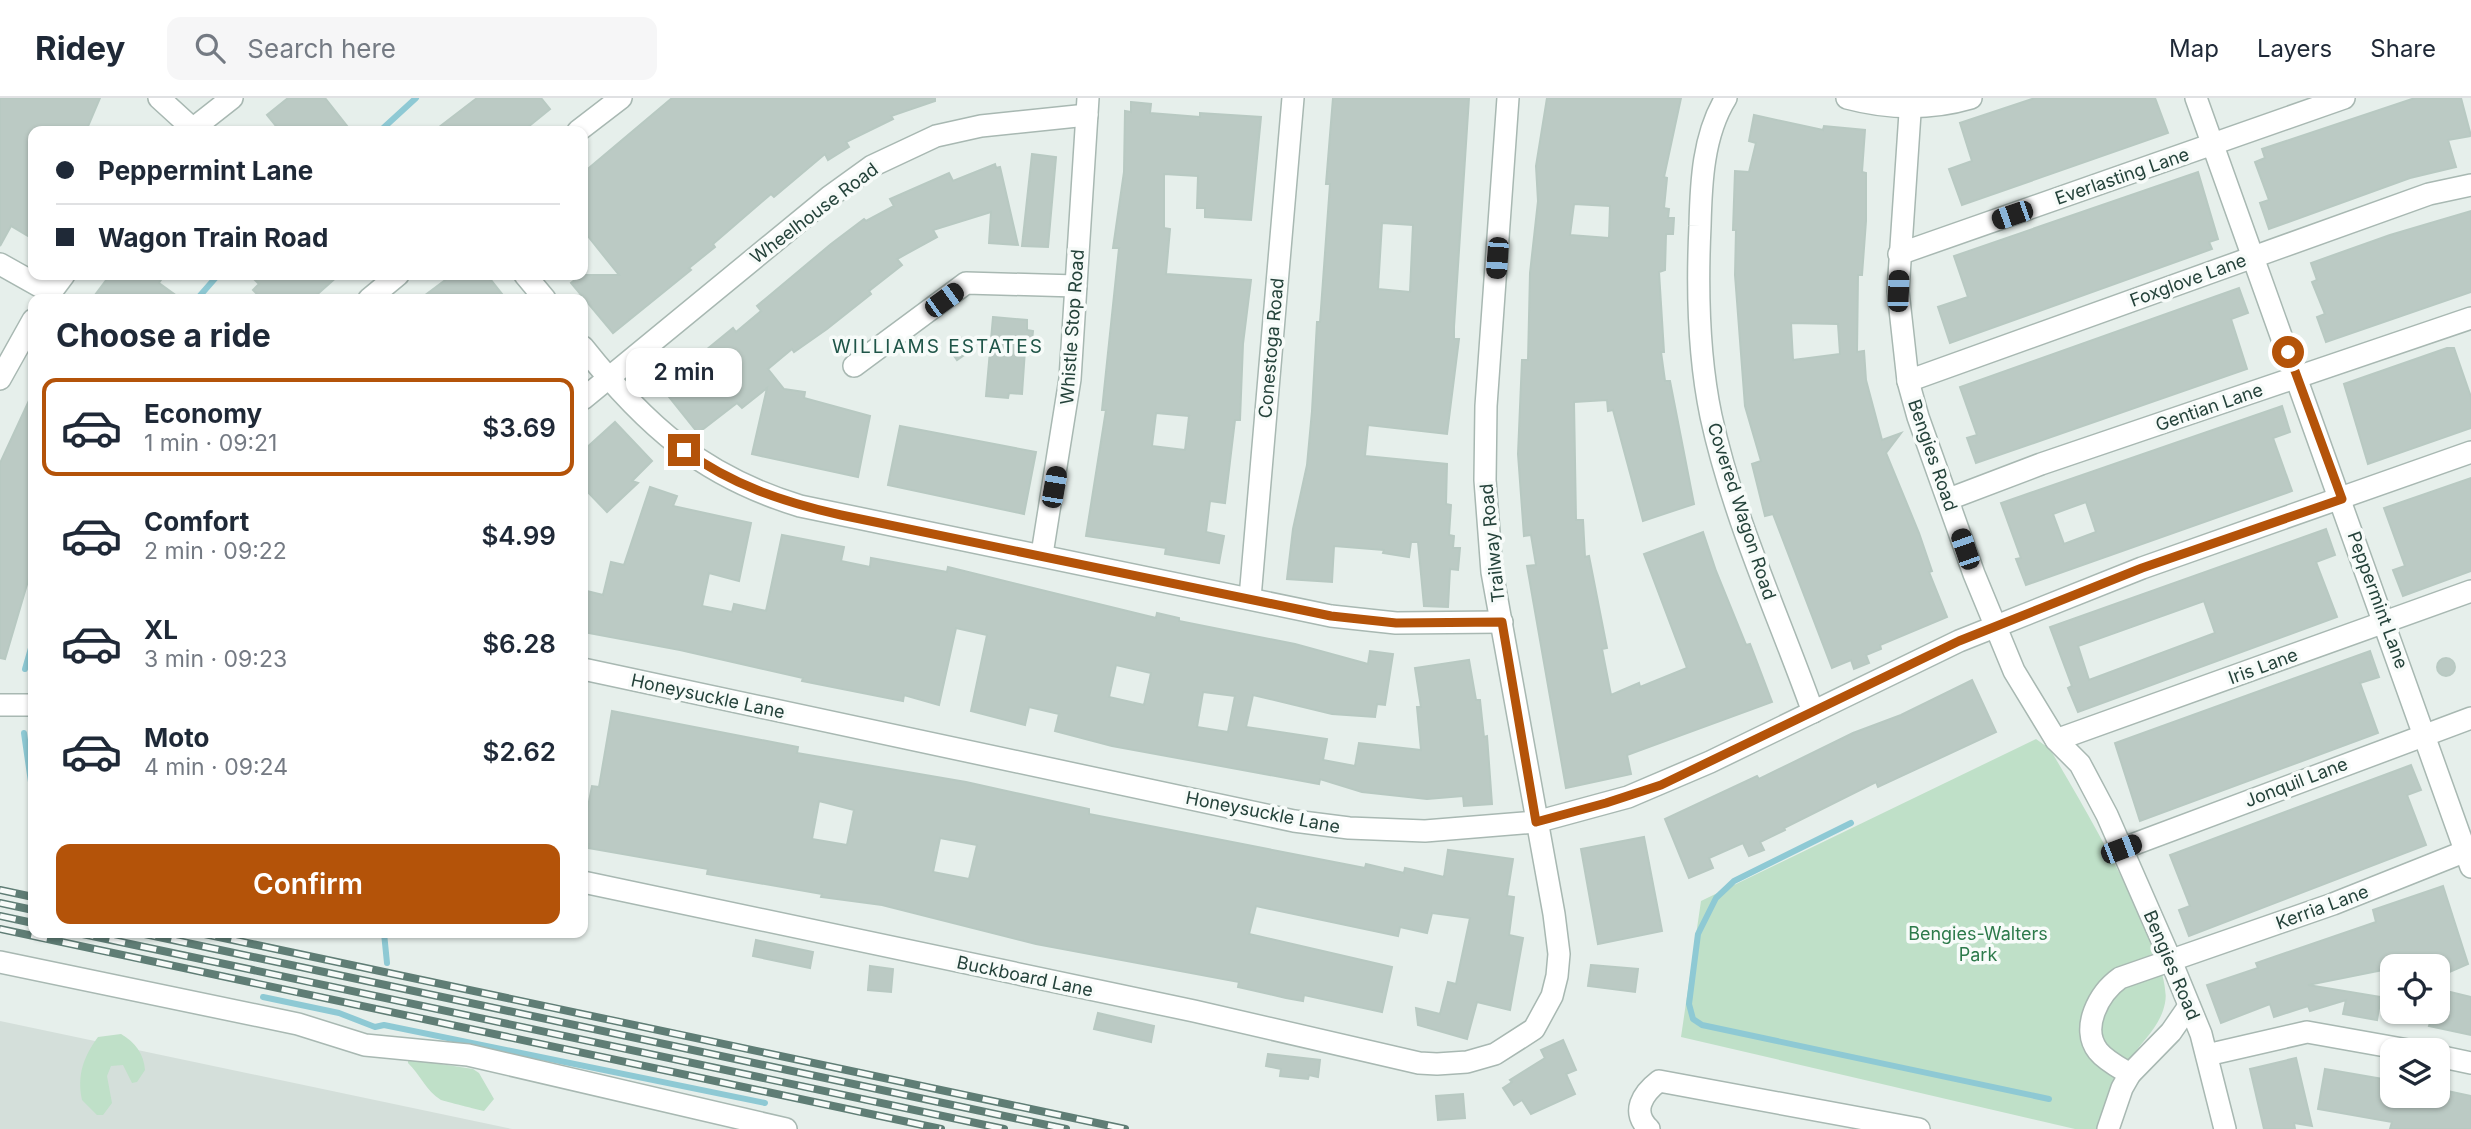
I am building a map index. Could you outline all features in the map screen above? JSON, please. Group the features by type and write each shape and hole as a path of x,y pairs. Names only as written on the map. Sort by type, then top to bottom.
{"street":[{"path":"159,98 187,126"},
{"path":"196,126 232,98"},
{"path":"585,126 621,98"},
{"name":"Conestoga Road","path":"1250,598 1293,98"},
{"name":"Trailway Road","path":"1467,1062 1495,1054 1522,1040 1534,1029 1552,996 1559,954 1492,572 1484,451 1508,98"},
{"name":"Covered Wagon Road","path":"1726,98 1709,137 1700,219 1699,310 1705,383 1721,456 1738,509 1813,712"},
{"path":"1847,98 1881,106 1911,102 1946,104 1971,98"},
{"name":"Peppermint Lane","path":"2196,98 2469,856"},
{"name":"Everlasting Lane","path":"1899,254 2344,98"},
{"name":"Bengies Road","path":"1911,102 1898,291 1908,381 1995,626 2014,671 2056,740 2080,764 2171,961 2207,1055 2225,1129"},
{"name":"Whistle Stop Road","path":"1042,554 1070,379 1087,106"},
{"name":"Wheelhouse Road","path":"588,395 829,197 872,166 936,136 1087,106"},
{"name":"Foxglove Lane","path":"1908,381 2429,194 2471,185"},
{"path":"0,264 46,294"},
{"path":"49,294 60,280"},
{"path":"375,294 392,280"},
{"path":"529,280 541,294"},
{"path":"854,366 966,283 1076,286"},
{"name":"Gentian Lane","path":"1949,499 2297,376 2471,318"},
{"path":"0,379 28,329"},
{"path":"588,353 607,378 669,439 708,467 749,489 811,508 1362,621 1502,622"},
{"name":"Honeysuckle Lane","path":"588,670 1294,821 1349,828 1425,831 1536,822 1661,785 1995,626 2142,568 2471,452"},
{"name":"Iris Lane","path":"2056,740 2471,591"},
{"path":"0,705 28,705"},
{"name":"Jonquil Lane","path":"2121,849 2471,718"},
{"name":"Kerria Lane","path":"2130,1074 2100,1054 2094,1044 2093,1015 2105,993 2120,978 2469,856"},
{"name":"Buckboard Lane","path":"588,883 1194,1011 1419,1063 1467,1062"},
{"path":"0,962 298,1024 365,1045 468,1055 786,1129"},
{"path":"2108,1129 2122,1088 2130,1074 2171,1032 2189,1006"},
{"path":"2207,1055 2307,1032 2380,1045"},
{"path":"2450,1059 2471,1063"},
{"path":"1648,1129 1640,1121 1639,1108 1647,1091 1659,1081 1906,1128"}],"shaded area":[{"path":"0,1021 512,1129 0,1129"}],"green space":[{"name":"Bengies-Walters Park","path":"2036,739 2050,749 2121,875 2155,950 2164,981 2163,1012 2125,1069 2099,1129 2075,1129 1681,1037 1701,901"},
{"path":"121,1034 138,1049 145,1070 137,1082 132,1083 123,1065 111,1066 107,1076 112,1103 103,1115 97,1115 82,1100 82,1067 98,1037"},
{"path":"408,1059 473,1069 479,1073 494,1099 484,1111 441,1100 427,1087 408,1063"}],"building":[{"path":"0,98 100,98 88,126 28,126 28,236 11,226 0,246"},
{"path":"288,98 325,98 347,126 276,126 267,115"},
{"path":"477,98 541,98 550,109 529,126 441,126"},
{"path":"672,98 935,98 935,101 891,116 893,119 846,142 849,147 828,160 825,154 774,197 771,194 713,244 715,247 689,268 691,270 613,333 588,303 588,294 580,294 571,283 575,280 588,280 588,275 619,275 588,236 588,169"},
{"path":"1333,98 1469,98 1454,327 1454,339 1459,339 1447,434 1368,425 1365,456 1447,464 1446,504 1451,505 1449,535 1454,536 1453,548 1460,548 1458,570 1450,569 1448,607 1424,606 1418,542 1411,542 1409,557 1383,553 1384,550 1334,546 1332,582 1287,579 1293,529 1307,465 1330,184 1326,184","holes":["1382,223 1413,225 1410,292 1378,289"]},
{"path":"1547,98 1681,98 1664,177 1667,178 1664,208 1669,209 1668,218 1674,218 1673,234 1666,234 1665,270 1659,272 1664,352 1661,352 1665,381 1670,381 1694,504 1643,521 1613,410 1608,411 1607,400 1574,402 1576,520 1583,520 1585,557 1589,556 1607,648 1602,649 1611,695 1639,683 1640,687 1687,668 1644,554 1703,532 1746,645 1750,644 1772,702 1627,755 1631,774 1566,788 1527,566 1536,565 1531,535 1524,536 1518,454 1522,360 1528,360 1530,273 1538,201 1536,166","holes":["1574,204 1610,206 1609,238 1570,235"]},
{"path":"2035,98 2155,98 2168,133 1962,205 1949,169 1972,161 1960,123"},
{"path":"2415,98 2461,98 2471,136 2448,140 2456,167 2410,178 2269,229 2260,203 2269,200 2255,162 2265,158 2262,149"},
{"path":"1131,102 1151,104 1150,113 1200,117 1200,113 1261,117 1251,220 1205,217 1205,208 1197,208 1198,176 1164,174 1164,228 1170,229 1166,274 1251,280 1243,344 1240,420 1235,420 1225,503 1210,501 1206,532 1224,536 1219,563 1165,554 1166,548 1086,536 1106,410 1102,410 1119,248 1113,248 1124,172 1125,111 1131,112","holes":["1156,413 1189,416 1185,450 1152,446"]},
{"path":"1754,115 1823,130 1824,126 1865,130 1862,172 1866,173 1866,221 1862,275 1858,275 1857,352 1864,351 1866,380 1882,440 1901,433 1886,453 1919,533 1932,571 1929,572 1947,617 1880,645 1881,649 1866,655 1869,663 1854,669 1851,660 1832,668 1773,514 1765,516 1752,464 1761,461 1745,406 1735,275 1736,230 1733,230 1735,171 1749,172 1756,143 1749,141","holes":["1791,323 1838,324 1840,354 1793,360"]},
{"path":"1032,154 1056,157 1048,247 1022,246"},
{"path":"995,164 996,168 1000,167 1018,245 989,243 991,212 933,230 937,237 897,259 902,265 869,291 871,294 827,329 794,352 792,349 768,369 784,389 805,392 804,398 870,416 858,477 752,454 767,388 742,408 737,403 698,433 661,387 733,328 736,332 761,311 757,306 831,244 864,219 866,221 894,206 890,199 949,173 953,181"},
{"path":"2198,172 2218,239 2209,242 2212,249 1950,343 1938,307 1968,297 1954,256"},
{"path":"2471,211 2471,292 2326,342 2317,317 2325,314 2312,282 2317,280 2311,263 2390,235"},
{"path":"106,280 161,280 159,283 174,294 96,294"},
{"path":"255,280 333,280 318,294 257,294 253,290 259,284"},
{"path":"445,280 491,280 502,294 427,294"},
{"path":"2239,288 2248,313 2231,319 2247,369 1976,463 1967,438 1977,435 1960,387"},
{"path":"993,317 1027,320 1027,330 1033,331 1031,351 1025,350 1022,394 1009,393 1008,398 986,396"},
{"path":"961,338 970,351 957,360 948,347"},
{"path":"2447,348 2454,348 2471,397 2471,428 2368,464 2344,384"},
{"path":"28,403 28,581 5,659 0,658 0,463"},
{"path":"2282,406 2290,432 2273,438 2292,491 2026,585 2016,559 2021,558 2001,503","holes":["2086,502 2096,532 2064,544 2053,514"]},
{"path":"615,422 652,461 632,481 638,483 607,512 588,492 588,446"},
{"path":"900,426 1036,452 1024,514 888,485"},
{"path":"2471,478 2471,571 2403,596 2393,570 2405,566 2384,508"},
{"path":"650,487 677,496 673,506 751,523 739,581 709,573 702,606 732,612 734,604 766,611 782,535 844,547 841,561 870,567 871,558 947,572 948,567 1156,618 1157,613 1179,618 1179,621 1295,644 1368,664 1370,651 1393,654 1385,705 1377,704 1375,717 1332,714 1253,695 1246,727 1327,739 1323,760 1355,766 1359,743 1421,750 1417,707 1421,707 1415,668 1469,660 1476,700 1480,700 1484,737 1487,736 1492,804 1464,806 1463,796 1427,799 1362,792 1320,779 1319,784 1112,746 1055,731 1059,714 1029,707 1025,725 971,711 987,635 956,628 939,705 904,695 903,701 802,681 803,678 680,650 588,633 588,591 603,595 611,562 624,565","holes":["1116,665 1151,673 1144,705 1109,697","1203,692 1235,696 1228,732 1197,727"]},
{"path":"2326,529 2335,555 2316,562 2337,617 2078,712 2068,688 2072,686 2050,627","holes":["2204,601 2215,633 2089,680 2078,646"]},
{"path":"2370,651 2379,677 2360,683 2378,733 2140,821 2115,743"},
{"path":"2446,658 2452,661 2455,667 2452,673 2446,676 2440,673 2437,667 2440,661"},
{"path":"1972,680 1996,732 1878,787 1876,782 1784,828 1785,830 1760,842 1764,850 1749,856 1743,843 1709,858 1713,868 1689,878 1665,819 1757,776 1759,779 1853,733 1901,715"},
{"path":"612,711 798,747 797,753 966,782 1089,809 1089,814 1365,868 1366,864 1404,873 1405,868 1444,877 1448,850 1513,859 1507,896 1514,897 1509,935 1523,938 1510,1010 1477,1002 1467,1039 1418,1025 1416,1008 1440,1014 1448,982 1456,984 1470,918 1432,913 1427,933 1400,927 1398,936 1256,906 1249,934 1392,967 1382,1012 1304,995 1303,1001 1238,987 1239,982 1036,944 882,905 821,897 822,894 707,874 708,869 588,848 588,806 592,786 599,787","holes":["819,801 854,810 847,845 812,839","940,838 977,845 969,879 933,872"]},
{"path":"2411,765 2421,790 2407,795 2426,845 2189,936 2179,910 2190,906 2170,855"},
{"path":"1644,837 1662,931 1598,944 1581,849"},
{"path":"2443,886 2468,964 2450,972 2450,954 2380,954 2380,971 2308,985 2380,997 2377,1020 2343,1014 2346,1000 2310,1011 2308,1006 2274,1017 2270,1004 2221,1023 2207,985 2258,968 2256,963 2376,922 2373,910"},
{"path":"756,940 813,952 810,968 753,956"},
{"path":"1591,965 1638,969 1635,992 1588,986"},
{"path":"870,966 893,969 891,992 868,990"},
{"path":"2450,992 2471,997 2471,1035 2429,1026 2450,1024"},
{"path":"1098,1013 1154,1026 1151,1042 1094,1029"},
{"path":"1563,1040 1576,1070 1566,1074 1575,1094 1531,1114 1522,1100 1514,1105 1503,1088 1512,1082 1510,1080 1545,1058 1541,1050"},
{"path":"1268,1054 1320,1060 1318,1077 1309,1075 1308,1079 1280,1076 1281,1069 1266,1066"},
{"path":"2296,1058 2312,1126 2294,1123 2295,1129 2264,1129 2250,1069"},
{"path":"2325,1069 2380,1078 2380,1108 2450,1108 2450,1092 2471,1096 2471,1129 2390,1129 2392,1122 2318,1109"},
{"path":"1463,1094 1465,1118 1438,1120 1436,1096"}],"waterway":[{"path":"385,126 416,98"},
{"path":"201,294 214,280"},
{"path":"25,669 28,658"},
{"path":"24,733 28,761"},
{"path":"1851,823 1734,881 1716,898 1698,934 1689,1004 1693,1019 1702,1025 2049,1099"},
{"path":"384,938 387,963"},
{"path":"263,997 339,1013 375,1027 384,1025 765,1103"}],"railway":[{"path":"0,890 28,896"},
{"path":"0,903 28,909"},
{"path":"0,916 28,922"},
{"path":"0,929 28,935"},
{"path":"42,938 941,1129"},
{"path":"102,938 1004,1129"},
{"path":"164,938 1066,1129"},
{"path":"224,938 1125,1129"}],"district":[{"name":"WILLIAMS ESTATES","path":"938,346"}],"route":[{"path":"684,450 726,478 749,489 800,506 841,515 1042,554 1331,616 1396,623 1502,622 1536,822 1581,811 1661,785 1959,641 2142,568 2342,499 2288,352"}]}
